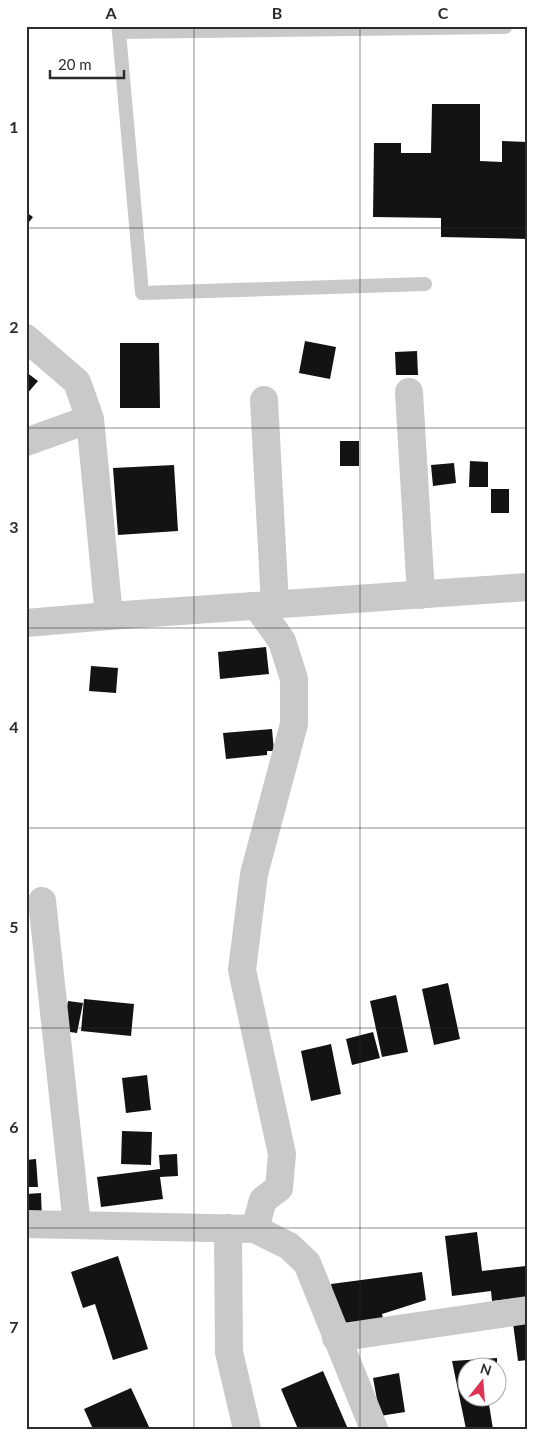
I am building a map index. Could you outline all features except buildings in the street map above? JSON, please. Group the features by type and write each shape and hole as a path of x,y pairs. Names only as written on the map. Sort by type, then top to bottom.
{"street":[{"path":"26,338 78,382 90,419 109,616"},
{"path":"409,392 421,595"},
{"path":"255,1229 263,1200 279,1188 282,1154 242,970 254,874 294,724 294,679 282,641 266,605 264,400"},
{"path":"26,442 90,419"},
{"path":"26,623 528,587"},
{"path":"42,900 77,1225"},
{"path":"26,1224 255,1229 289,1246 307,1263 374,1429"},
{"path":"228,1228 229,1352 247,1429"},
{"path":"336,1338 528,1310"}],"lane":[{"path":"426,284 142,292 118,29 505,27"}]}
